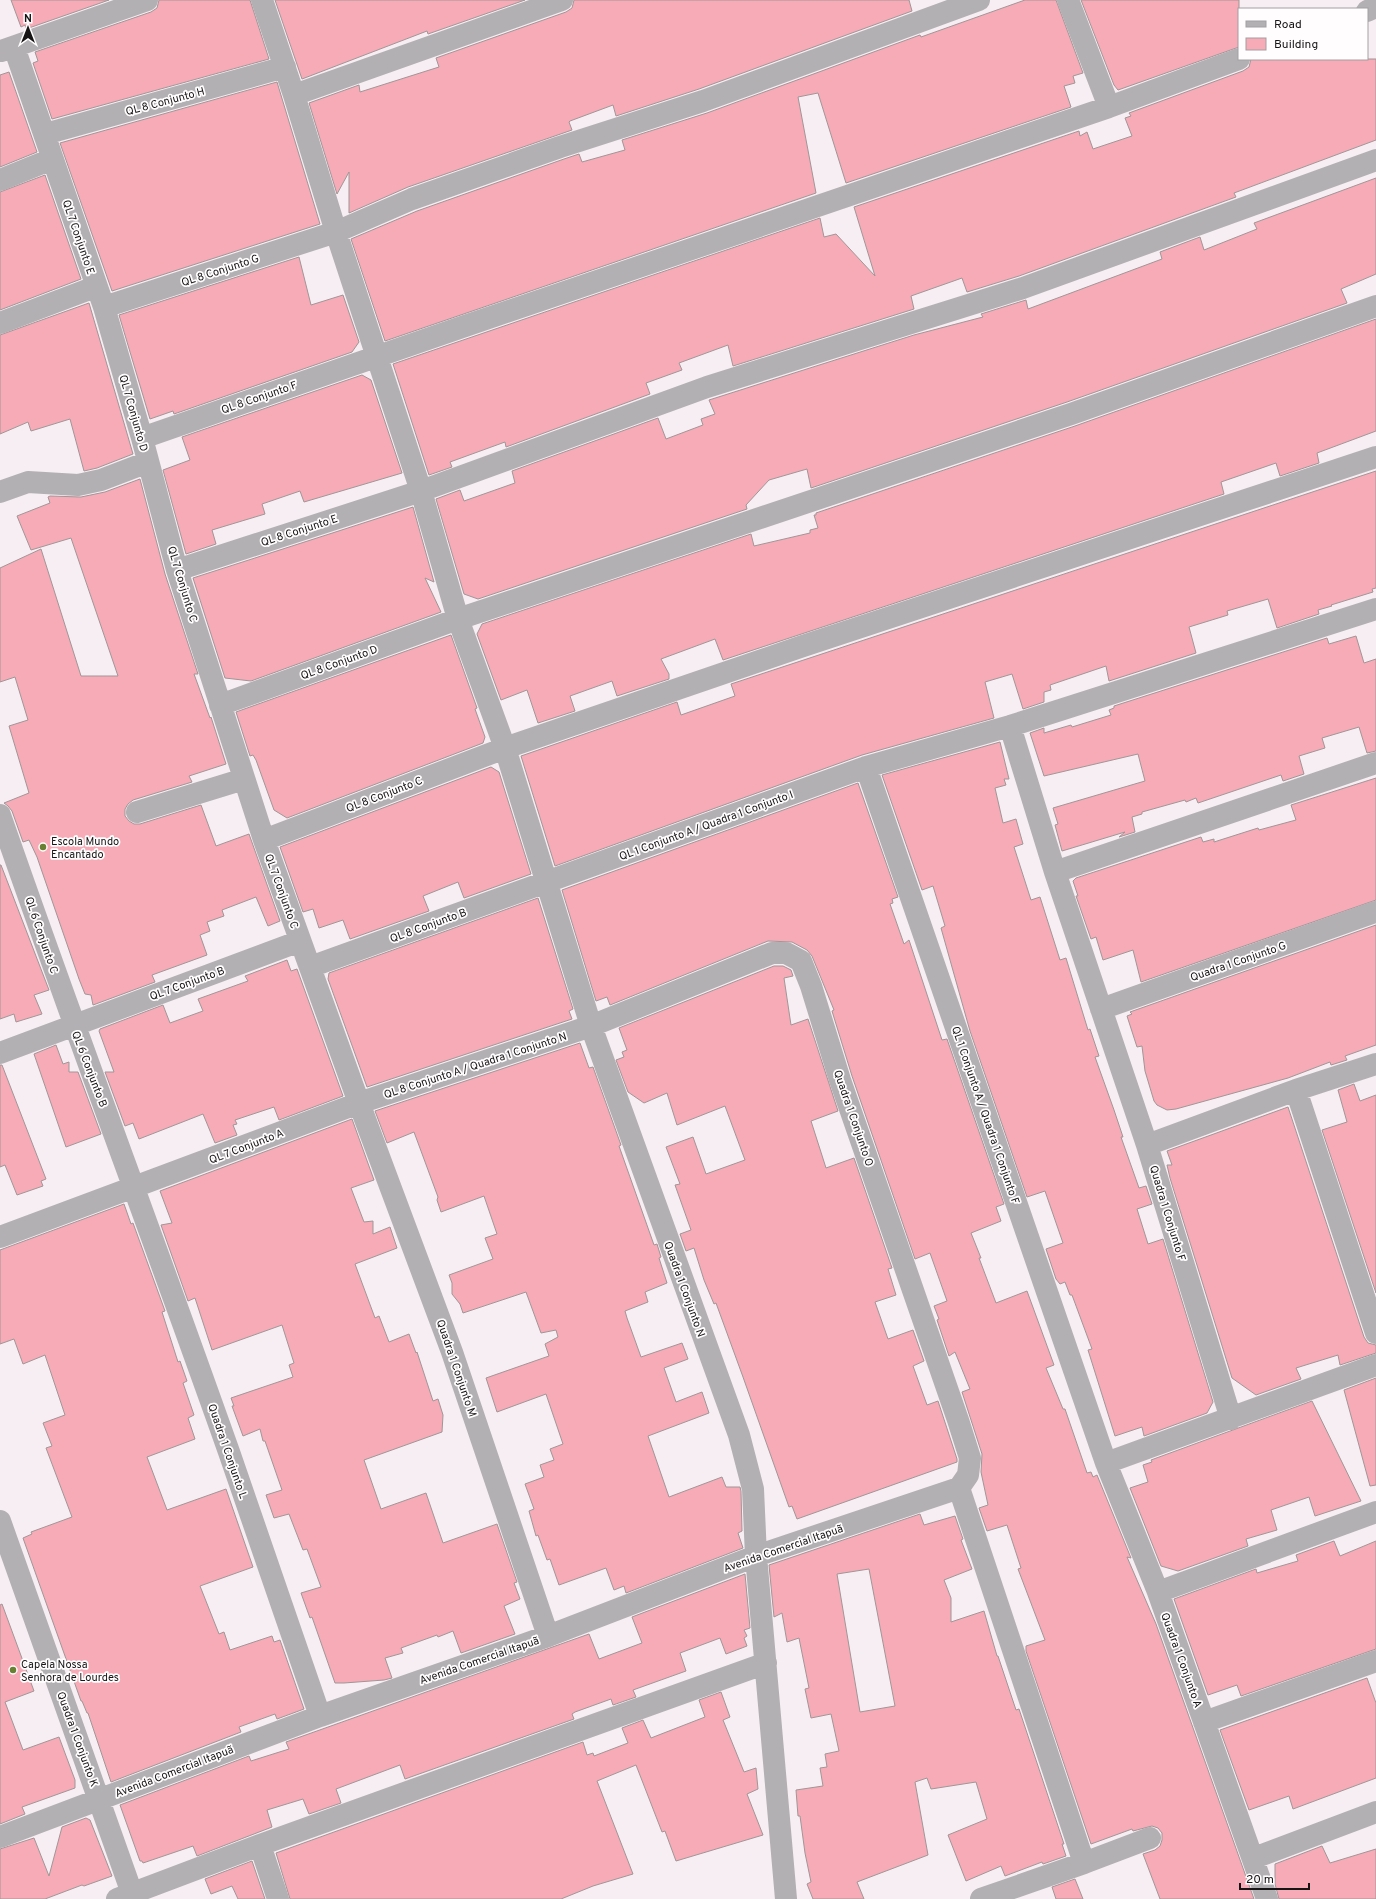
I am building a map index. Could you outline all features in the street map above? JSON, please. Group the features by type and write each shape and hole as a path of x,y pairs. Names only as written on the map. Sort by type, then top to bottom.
{"street":[{"path":"0,180 52,159 45,134 7,49 147,0"},
{"name":"Quadra 1 Conjunto N","path":"262,0 285,67 336,232 421,491 458,619 505,748 591,1026 739,1435 753,1489 756,1556 786,1899"},
{"path":"294,95 562,0"},
{"name":"QL 8 Conjunto G","path":"104,307 336,232 412,200 560,147 703,102 979,0"},
{"path":"1068,0 1109,107"},
{"name":"QL 8 Conjunto F","path":"142,438 377,356 1109,107 1238,59"},
{"name":"QL 8 Conjunto H","path":"45,134 285,67"},
{"name":"QL 7 Conjunto E","path":"0,323 95,287 52,159"},
{"name":"QL 8 Conjunto E","path":"177,570 421,491 707,387 1023,288 1376,160"},
{"name":"QL 7 Conjunto D","path":"0,492 28,482 78,485 100,480 148,462 104,307 95,287"},
{"name":"QL 8 Conjunto D","path":"220,705 458,619 1071,414 1376,306"},
{"name":"QL 8 Conjunto C","path":"264,840 505,748 811,643 1376,457"},
{"name":"QL 7 Conjunto C","path":"148,462 177,570 220,705 264,840 310,967"},
{"name":"QL 1 Conjunto A / Quadra 1 Conjunto I","path":"546,882 866,767 1010,726 1376,609"},
{"name":"Quadra 1 Conjunto F","path":"1010,726 1055,872 1147,1145 1231,1419"},
{"path":"1055,872 1376,763"},
{"name":"QL 1 Conjunto A / Quadra 1 Conjunto F","path":"866,767 1106,1462"},
{"path":"137,812 244,779"},
{"name":"QL 6 Conjunto C","path":"0,815 9,867 73,1024"},
{"name":"QL 8 Conjunto B","path":"310,967 546,882"},
{"name":"Quadra 1 Conjunto G","path":"1101,1009 1375,912"},
{"name":"QL 7 Conjunto B","path":"73,1024 300,941"},
{"name":"Quadra 1 Conjunto O","path":"591,1026 772,953 786,953 801,961 811,986 840,1080 928,1332 970,1458 968,1475 959,1488"},
{"name":"Quadra 1 Conjunto M","path":"310,967 452,1352 548,1636"},
{"name":"QL 6 Conjunto B","path":"0,1053 73,1024 134,1188"},
{"name":"QL 8 Conjunto A / Quadra 1 Conjunto N","path":"359,1103 591,1026"},
{"path":"1147,1145 1296,1090 1376,1064"},
{"path":"1296,1090 1376,1333"},
{"name":"QL 7 Conjunto A","path":"0,1237 359,1103"},
{"name":"Quadra 1 Conjunto L","path":"134,1188 230,1454 320,1716"},
{"path":"1106,1462 1231,1419 1376,1365"},
{"name":"Quadra 1 Conjunto A","path":"1106,1462 1158,1592 1268,1899"},
{"path":"959,1488 1084,1863"},
{"name":"Avenida Comercial Itapuã","path":"0,1837 320,1716 548,1636 756,1556 959,1488"},
{"path":"1158,1592 1376,1512"},
{"name":"Quadra 1 Conjunto K","path":"0,1521 99,1799 128,1897"},
{"path":"1204,1722 1376,1661"},
{"path":"128,1897 260,1845 766,1663"},
{"path":"1254,1858 1376,1812"},
{"path":"981,1899 1150,1838"},
{"path":"260,1845 278,1899"}],"building":[{"path":"11,0 109,0 26,29 25,25 21,27"},
{"path":"159,0 250,0 269,59 52,119 33,63 38,61 35,52 151,12 157,8"},
{"path":"275,0 525,0 428,34 427,31 302,79"},
{"path":"574,0 909,0 912,11 699,89 616,116 613,105 570,121 572,130 408,187 349,213 349,172 337,194 309,103 359,85 360,92 439,67 436,58 566,12 572,8"},
{"path":"1025,0 1056,0 1083,73 1073,76 1075,83 1064,86 1071,107 846,183 818,93 798,97 816,193 385,341 351,239 417,211 579,154 582,162 625,150 622,140 707,113 920,35 921,37"},
{"path":"1081,0 1239,0 1238,47 1118,90 1114,85"},
{"path":"1376,59 1376,140 1234,193 1236,197 1019,276 967,292 962,278 911,296 914,309 733,366 728,345 679,363 682,370 646,383 650,394 506,447 505,442 450,462 452,467 429,475 393,364 820,218 824,237 836,234 875,276 854,207 1079,131 1080,136 1087,132 1093,149 1132,136 1125,118 1131,116 1129,113 1243,71 1249,67 1251,60"},
{"path":"9,72 37,152 0,167 0,75"},
{"path":"277,82 320,224 112,291 60,143"},
{"path":"45,175 81,279 0,310 0,192"},
{"path":"1376,178 1376,274 1341,289 1347,303 1067,402 811,488 807,469 769,480 746,505 747,509 478,599 464,594 436,499 460,490 464,501 515,483 512,471 658,418 666,439 703,425 701,419 715,414 709,400 914,335 983,317 981,314 1026,300 1028,309 1162,259 1160,252 1200,237 1204,250 1257,229 1254,223"},
{"path":"299,257 311,305 343,295 359,342 352,352 174,414 173,411 150,419 119,315"},
{"path":"89,303 133,454 97,468 84,471 70,419 31,431 28,422 0,434 0,335"},
{"path":"1376,319 1376,431 1317,453 1319,463 1280,476 1276,463 1221,482 1224,494 723,660 715,639 661,659 669,674 669,679 617,696 612,681 570,696 575,711 538,723 527,690 501,700 477,634 482,624 751,534 754,546 810,533 810,530 818,528 814,515 816,515 816,513 1075,426"},
{"path":"362,375 371,380 402,473 304,502 300,491 262,504 265,514 212,530 216,544 186,554 163,470 190,460 182,437"},
{"path":"1376,471 1376,588 1372,589 1373,592 1331,605 1332,606 1318,610 1319,614 1277,628 1268,599 1227,611 1228,615 1189,627 1196,653 1109,681 1106,666 1050,685 1051,690 1044,692 1044,702 1023,709 1012,674 985,682 994,718 862,755 555,866 521,756 677,702 681,715 735,696 731,684"},
{"path":"140,479 165,574 198,674 194,674 210,718 211,717 226,764 189,776 192,782 133,800 125,809 125,816 134,824 140,824 201,805 216,846 249,834 280,921 268,926 256,897 222,910 224,916 207,922 210,931 200,935 207,955 152,975 155,982 93,1005 91,995 85,994 79,979 37,857 29,840 23,842 12,811 4,803 29,793 9,726 28,720 15,677 0,682 0,568 41,549 81,676 118,676 71,538 31,550 17,516 50,503 48,497 50,496 81,497 105,492"},
{"path":"413,507 434,582 425,578 441,612 251,681 225,678 193,578"},
{"path":"451,635 477,708 475,709 485,737 483,743 287,818 274,810 256,760 253,755 250,756 236,712"},
{"path":"1356,636 1364,663 1376,659 1376,751 1367,753 1359,727 1322,738 1325,748 1299,756 1304,774 1283,781 1281,775 1198,803 1196,798 1186,802 1185,800 1142,812 1142,814 1132,817 1135,832 1119,837 1125,832 1062,851 1055,825 1058,824 1053,808 1145,781 1138,754 1044,776 1030,733 1044,728 1044,733 1071,725 1072,727 1111,715 1109,710 1114,708 1114,706 1327,638 1329,644"},
{"path":"1000,742 1009,779 1004,779 1006,785 995,788 1003,823 1016,819 1023,844 1014,847 1031,900 1040,897 1060,960 1066,958 1088,1030 1090,1029 1099,1056 1095,1057 1123,1137 1121,1137 1139,1188 1146,1186 1152,1204 1137,1209 1148,1244 1163,1239 1213,1402 1207,1413 1144,1436 1142,1427 1115,1436 1088,1350 1092,1349 1072,1295 1070,1295 1065,1282 1060,1284 1056,1279 1046,1249 1063,1243 1045,1191 1027,1197 970,1031 941,928 945,926 933,886 922,890 882,775"},
{"path":"491,767 499,772 531,874 464,898 458,882 423,896 429,911 350,939 343,920 319,928 313,909 303,912 280,847"},
{"path":"1376,778 1376,900 1141,982 1133,950 1103,960 1096,937 1091,939 1076,896 1078,896 1073,881 1076,878 1201,837 1203,842 1214,839 1214,842 1258,828 1259,830 1296,820 1291,805"},
{"path":"858,783 898,897 892,899 893,903 890,904 904,944 909,940 942,1040 947,1039 1004,1204 996,1207 1001,1221 971,1233 981,1258 979,1258 996,1303 1027,1291 1054,1365 1046,1368 1063,1409 1065,1409 1087,1473 1091,1472 1093,1477 1097,1475 1131,1558 1127,1557 1156,1624 1254,1899 1160,1899 1143,1854 1155,1850 1160,1846 1162,1833 1158,1828 1152,1826 1133,1831 1132,1829 1091,1844 1026,1651 1026,1646 1045,1640 1018,1569 1021,1568 1007,1525 987,1531 979,1508 988,1505 981,1472 982,1454 962,1392 970,1389 955,1352 949,1356 934,1306 947,1301 930,1253 915,1259 852,1076 832,1011 834,1010 812,956 807,950 792,942 768,941 610,1005 607,997 596,1001 562,890"},
{"path":"0,865 49,990 34,995 42,1014 16,1022 14,1014 0,1019"},
{"path":"538,898 573,1009 569,1011 572,1019 367,1087 328,979 329,973"},
{"path":"1376,925 1376,1045 1345,1056 1347,1060 1331,1065 1330,1062 1288,1078 1176,1109 1167,1110 1157,1105 1154,1101 1145,1071 1142,1046 1137,1047 1127,1016 1132,1014 1130,1012"},
{"path":"287,960 291,971 297,969 343,1096 279,1120 274,1107 235,1120 237,1124 233,1125 237,1135 215,1143 203,1114 139,1139 133,1123 125,1126 105,1072 114,1072 99,1031 100,1029 163,1005 170,1023 203,1011 198,999 248,981 245,976"},
{"path":"774,966 783,966 791,970 793,976 784,978 791,1025 808,1019 838,1111 811,1121 826,1168 854,1158 892,1268 888,1269 896,1295 875,1302 888,1339 913,1330 924,1361 913,1366 927,1405 938,1401 957,1459 957,1462 797,1519 792,1506 789,1507 716,1303 714,1304 704,1280 694,1248 686,1251 680,1234 691,1230 675,1185 680,1184 666,1147 693,1137 706,1174 745,1160 725,1106 677,1125 667,1093 644,1103 628,1092 616,1060 624,1057 622,1052 627,1050 619,1028"},
{"path":"580,1043 589,1068 593,1067 621,1145 619,1146 654,1245 657,1244 661,1257 659,1258 667,1283 645,1292 648,1302 625,1311 627,1318 641,1357 682,1343 688,1359 664,1368 676,1402 702,1392 709,1413 648,1436 669,1497 722,1477 726,1487 740,1487 741,1491 742,1531 738,1533 743,1548 626,1593 624,1586 614,1590 606,1568 559,1585 550,1559 547,1560 538,1535 536,1536 529,1511 534,1509 525,1484 544,1477 540,1465 554,1460 550,1449 563,1444 546,1394 497,1412 486,1378 549,1356 545,1344 558,1337 556,1330 541,1333 526,1292 463,1313 460,1304 452,1294 452,1283 449,1275 493,1259 485,1238 497,1234 484,1196 441,1212 437,1200 438,1197 414,1132 387,1143 375,1111"},
{"path":"56,1045 63,1064 69,1062 69,1072 78,1072 101,1134 66,1147 34,1054"},
{"path":"0,1065 2,1065 46,1179 41,1181 43,1186 17,1195 5,1165 0,1167"},
{"path":"1354,1084 1360,1101 1376,1095 1376,1293 1322,1130 1347,1122 1338,1090"},
{"path":"1288,1107 1364,1337 1368,1343 1376,1345 1376,1353 1340,1365 1338,1355 1296,1368 1301,1379 1256,1395 1232,1378 1170,1178 1167,1165 1172,1165 1167,1151"},
{"path":"352,1119 374,1180 351,1188 364,1222 373,1221 373,1234 390,1227 397,1248 355,1264 375,1318 379,1316 389,1342 409,1334 416,1353 417,1352 433,1401 438,1399 443,1415 442,1432 364,1460 381,1509 426,1493 443,1543 497,1524 517,1582 514,1583 520,1599 504,1606 515,1634 461,1653 453,1631 438,1637 437,1635 401,1648 403,1653 385,1658 392,1678 384,1680 335,1683 312,1617 310,1618 301,1593 321,1587 307,1549 303,1550 289,1514 274,1518 266,1495 282,1490 265,1441 263,1441 260,1429 243,1436 232,1406 234,1406 231,1398 293,1377 289,1365 294,1363 282,1325 212,1350 195,1298 188,1301 161,1225 172,1223 160,1191"},
{"path":"124,1204 131,1224 133,1223 165,1311 162,1312 178,1362 180,1361 187,1381 183,1383 194,1415 188,1418 195,1439 147,1457 167,1510 226,1489 253,1567 200,1586 219,1634 224,1632 230,1650 272,1636 274,1642 280,1640 304,1709 277,1719 275,1714 239,1727 241,1732 111,1782 88,1713 81,1701 23,1538 32,1534 31,1532 72,1517 46,1448 52,1446 43,1423 65,1415 45,1355 23,1364 14,1339 0,1344 0,1250"},
{"path":"1376,1378 1376,1485 1370,1486 1344,1390"},
{"path":"1312,1401 1361,1501 1315,1516 1309,1497 1271,1510 1277,1530 1246,1539 1248,1546 1178,1571 1161,1566 1130,1488 1148,1482 1143,1465 1152,1462 1151,1460"},
{"path":"920,1514 924,1525 955,1516 963,1539 961,1540 972,1569 944,1580 951,1598 951,1622 984,1611 997,1656 1016,1710 1019,1709 1064,1844 1062,1844 1066,1856 1043,1864 1042,1862 1005,1876 1001,1866 966,1881 948,1835 987,1819 976,1782 931,1789 927,1778 915,1782 928,1855 857,1882 864,1899 813,1899 807,1884 811,1882 800,1816 798,1816 796,1790 823,1786 820,1768 827,1767 825,1754 839,1751 831,1714 811,1718 805,1689 809,1688 799,1638 787,1642 782,1613 774,1617 769,1565","holes":["869,1569 895,1706 860,1712 837,1574"]},
{"path":"1334,1541 1340,1556 1376,1541 1376,1649 1241,1696 1237,1685 1208,1695 1174,1599 1256,1569 1257,1573 1298,1561 1296,1555"},
{"path":"745,1574 750,1628 744,1630 747,1636 744,1638 747,1646 726,1654 720,1638 680,1653 686,1671 633,1690 636,1697 613,1705 611,1699 575,1712 572,1714 574,1719 405,1779 400,1765 336,1789 341,1803 309,1814 303,1799 267,1810 272,1827 197,1856 193,1846 143,1863 140,1861 120,1805 249,1756 251,1761 289,1749 286,1742 589,1634 599,1659 642,1643 632,1617"},
{"path":"2,1604 34,1691 5,1702 23,1750 59,1737 75,1780 75,1788 22,1807 25,1814 0,1824 0,1605"},
{"path":"1367,1678 1376,1703 1376,1778 1293,1809 1289,1796 1249,1810 1220,1730"},
{"path":"721,1692 730,1717 723,1720 744,1772 756,1768 758,1789 747,1794 763,1835 676,1861 665,1831 662,1832 636,1765 597,1781 633,1874 593,1886 561,1899 290,1899 276,1853 583,1742 587,1755 593,1753 594,1756 628,1743 622,1728 643,1720 651,1738 705,1717 699,1700"},
{"path":"86,1818 90,1820 112,1876 84,1886 82,1885 45,1899 0,1899 0,1849 34,1838 49,1876 62,1827"},
{"path":"1322,1846 1330,1863 1376,1849 1376,1899 1279,1899 1275,1884 1275,1864"},
{"path":"252,1861 265,1899 238,1899 232,1886 211,1894 205,1879"},
{"path":"1075,1879 1083,1899 1056,1899 1052,1887"}],"place":[{"name":"Escola Mundo Encantado","path":"43,847"},
{"name":"Capela Nossa Senhora de Lourdes","path":"13,1670"}]}
